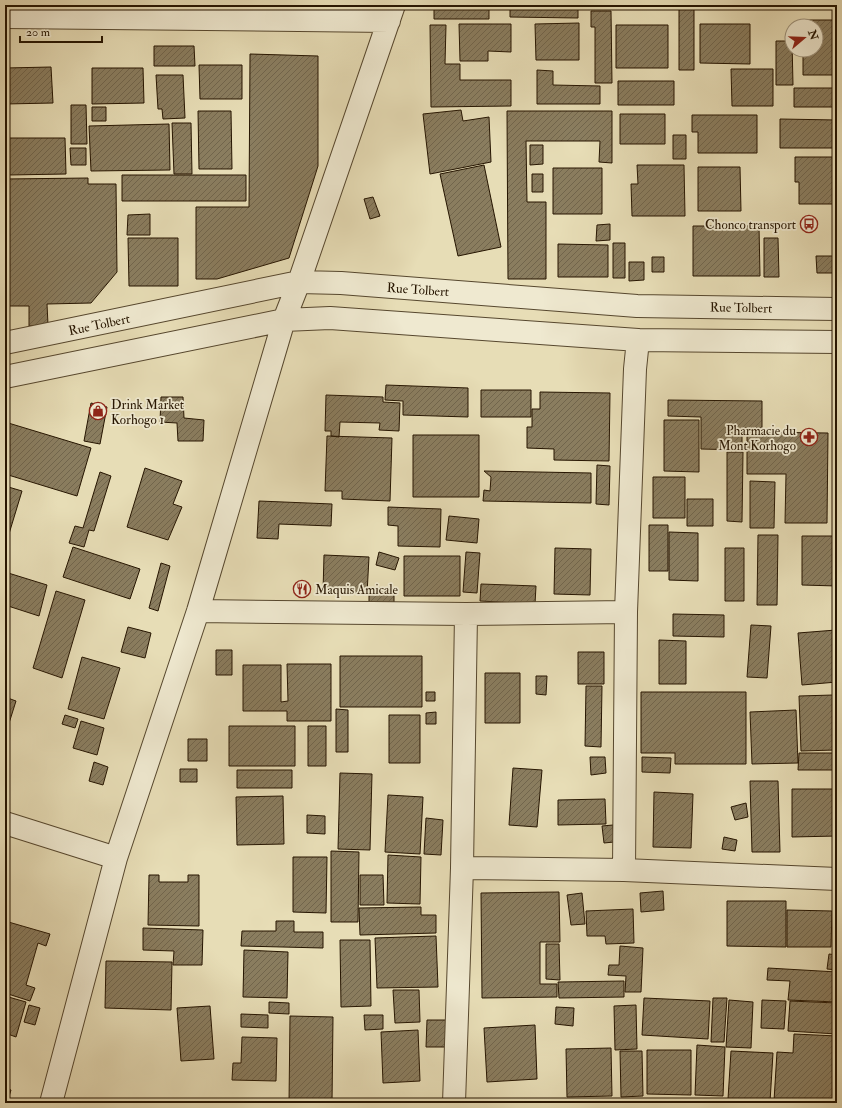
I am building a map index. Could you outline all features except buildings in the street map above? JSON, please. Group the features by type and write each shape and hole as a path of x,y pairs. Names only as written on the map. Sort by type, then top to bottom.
{"street":[{"path":"5,17 391,13 299,282 284,320 198,611 116,858 51,1103"},
{"name":"Rue Tolbert","path":"5,343 299,282 341,283 637,306 837,309"},
{"path":"5,377 284,320 330,318 638,340 837,342"},
{"path":"624,870 626,612 635,369 638,340"},
{"path":"198,611 466,614 626,612"},
{"path":"454,1103 462,868 466,614"},
{"path":"5,823 116,858"},
{"path":"462,868 624,870 837,879"}],"place":[{"name":"Chonco transport","path":"809,224"},
{"name":"Drink Market Korhogo 1","path":"98,411"},
{"name":"Pharmacie du Mont Korhogo","path":"809,437"},
{"name":"Maquis Amicale","path":"302,589"}]}
